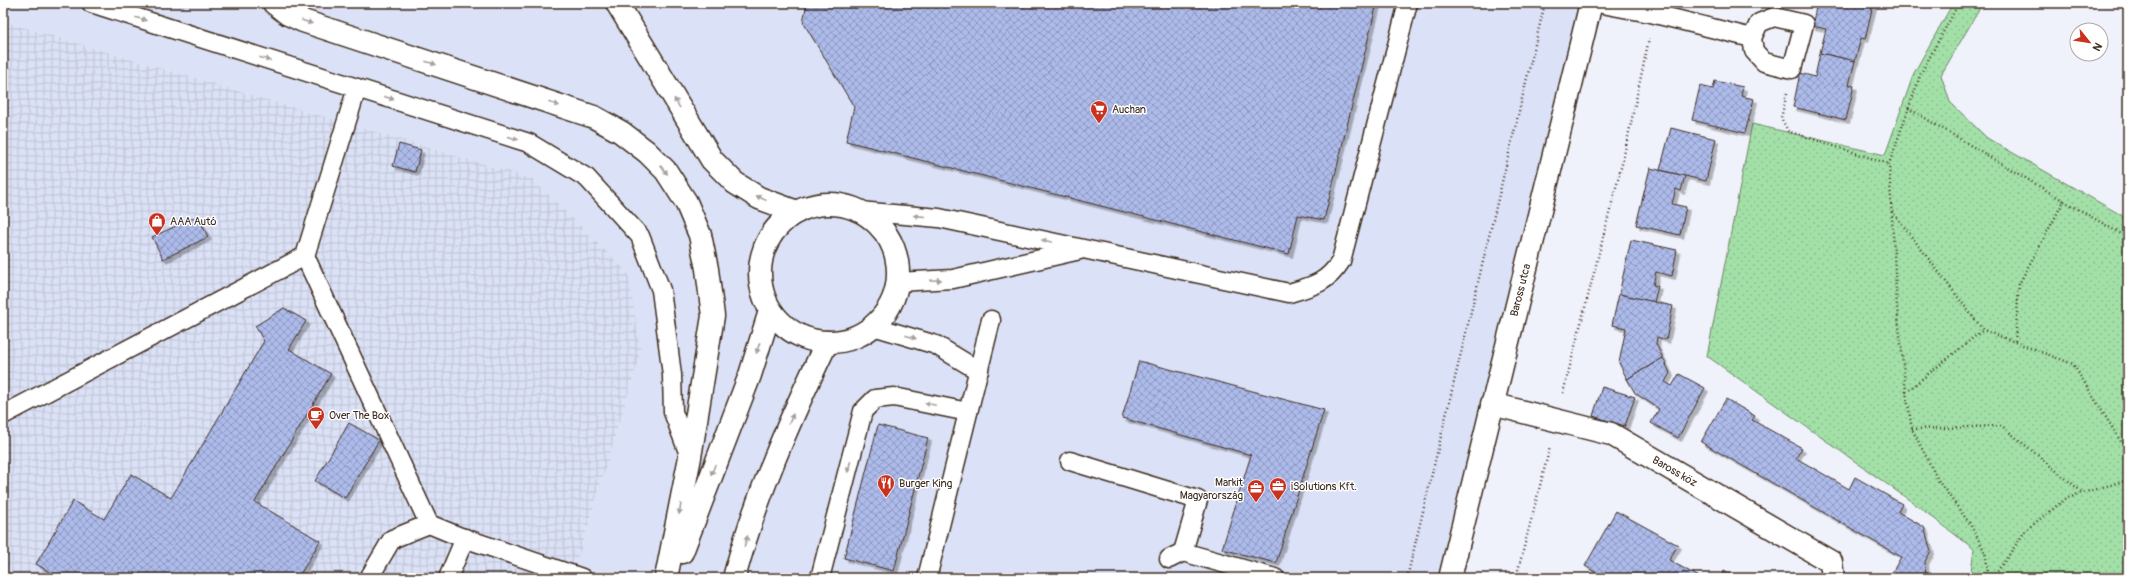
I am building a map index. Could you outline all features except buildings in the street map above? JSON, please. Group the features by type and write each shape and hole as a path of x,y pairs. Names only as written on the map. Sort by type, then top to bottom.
{"street":[{"path":"274,3 288,14 303,21 594,117 622,132 647,152 666,171 686,202 700,235 707,269 713,316 690,457 666,578"},
{"path":"617,3 712,160 735,183 753,194 797,212"},
{"name":"Baross utca","path":"1450,578 1591,3"},
{"path":"830,204 859,211 877,224 889,241 896,261 897,282 887,308 873,326 860,335 844,341 827,342 810,340 795,334 781,324 770,311 763,294 760,274 762,255 770,238 782,223 797,212 816,206 830,204"},
{"path":"672,578 750,374 770,311"},
{"path":"734,578 768,473 797,403 827,342"},
{"name":"Baross köz","path":"1492,404 1611,434 1831,562 1833,578"}],"lane":[{"path":"91,3 529,143 587,178 640,236 661,290 672,375 673,412 690,457"},
{"path":"859,211 939,218 1289,293 1318,285 1333,272 1341,261 1408,3"},
{"path":"1597,3 1655,14 1752,38"},
{"path":"1774,17 1804,24 1792,69 1764,62 1754,51 1752,38 1759,23 1774,17"},
{"path":"357,88 305,256 428,524"},
{"path":"897,282 953,279 1085,249"},
{"path":"3,415 305,256"},
{"path":"927,578 991,320"},
{"path":"873,326 936,345 979,370"},
{"path":"820,578 863,411 875,399 894,397 968,412"},
{"path":"1070,461 1198,500 1176,555 1275,578"},
{"path":"369,578 392,539 428,524 558,574 582,578"},
{"path":"448,578 465,538"}],"path":[{"path":"1407,578 1545,3"},
{"path":"1960,3 1921,73 1889,164 1897,307 1906,392 1912,429 1939,482 1970,524 1985,552 1989,578"},
{"path":"1516,578 1623,160 1655,14"},
{"path":"1792,69 1782,118 1788,131 1889,164"},
{"path":"1908,108 2128,238"},
{"path":"2015,342 2019,284 2064,200"},
{"path":"1892,211 1983,330 2073,364 2128,453"},
{"path":"1906,392 1983,330"},
{"path":"1912,429 2002,426 2082,492"},
{"path":"1993,578 2026,530 2068,497 2128,480"}],"shaded area":[{"path":"3,3 1582,3 1437,578 572,578 641,352 531,178 3,21"},
{"path":"3,21 531,178 628,273 641,352 572,578 3,578"}],"green space":[{"path":"1953,3 1983,3 1941,75 1950,102 1987,138 2128,219 2128,578 1970,578 1974,549 1919,507 1707,356 1752,124 1885,155 1914,73"}],"place":[{"name":"Auchan","path":"1099,124"},
{"name":"AAA Autó","path":"157,236"},
{"name":"Over The Box","path":"316,430"},
{"name":"Burger King","path":"886,498"},
{"name":"iSolutions Kft.","path":"1278,501"},
{"name":"Markit Magyarország","path":"1256,503"}]}
